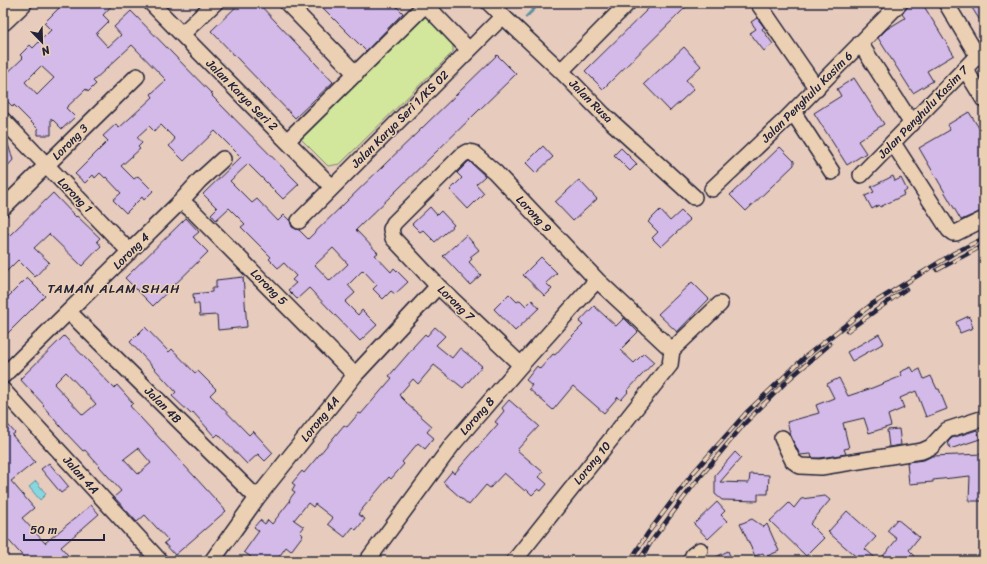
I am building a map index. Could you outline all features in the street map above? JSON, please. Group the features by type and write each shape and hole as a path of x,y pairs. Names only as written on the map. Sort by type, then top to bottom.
{"main road":[{"path":"3,21 22,3"}],"street":[{"name":"Jalan Karya Seri 2","path":"151,3 332,187"},
{"path":"182,34 215,3"},
{"path":"287,3 356,74"},
{"name":"Jalan Rusa","path":"489,3 561,71 604,115 694,197"},
{"path":"561,71 628,3"},
{"path":"758,3 817,89"},
{"name":"Jalan Penghulu Kasim 6","path":"712,189 817,89 900,3"},
{"path":"946,3 981,52"},
{"path":"287,142 425,4 469,50"},
{"name":"Jalan Karya Seri 1/KS 02","path":"299,221 502,16"},
{"path":"860,43 912,124"},
{"name":"Jalan Penghulu Kasim 7","path":"861,175 981,52"},
{"path":"964,69 984,100"},
{"name":"Lorong 3","path":"3,208 137,76"},
{"path":"793,112 832,172"},
{"name":"Lorong 1","path":"3,120 130,252"},
{"path":"893,143 953,234 984,219"},
{"name":"Lorong 9","path":"393,238 391,229 394,223 462,155 467,152 473,153 495,172 597,280 672,350"},
{"name":"Lorong 4","path":"3,376 182,201 200,180 223,159"},
{"name":"Lorong 5","path":"182,201 199,216 355,375"},
{"name":"Lorong 7","path":"393,238 438,286 521,365"},
{"name":"Lorong 8","path":"367,561 453,444 597,280"},
{"name":"Lorong 4A","path":"212,561 257,498 355,375 438,286"},
{"path":"672,350 720,304"},
{"name":"Jalan 4B","path":"69,312 257,498"},
{"name":"Lorong 10","path":"514,561 670,365 672,350"},
{"name":"Jalan 4A","path":"3,390 160,561"},
{"path":"782,438 793,461 800,466 821,467 922,451 931,447 947,430 984,418"}],"green space":[{"path":"422,13 453,43 453,52 340,164 328,166 297,135"}],"water":[{"path":"36,481 46,494 40,500 29,487"}],"building":[{"path":"64,3 114,3 103,15 109,21 96,34 108,47 121,35 114,27 131,11 299,184 283,199 248,164 230,181 252,203 257,199 278,221 284,215 290,221 292,227 299,230 308,239 497,55 516,74 356,230 378,253 375,255 391,272 394,268 408,282 395,294 391,291 383,299 373,289 377,285 363,270 348,285 355,293 345,302 358,315 362,310 377,325 360,341 309,288 297,299 288,290 296,283 292,280 296,276 284,263 278,268 269,259 271,257 241,227 245,224 229,208 216,220 211,214 217,208 203,194 241,157 215,131 184,161 169,146 175,139 161,125 154,131 149,126 137,137 142,143 138,147 140,149 121,166 134,179 138,176 153,191 144,200 142,197 126,213 113,200 121,193 106,177 105,178 100,173 95,178 93,175 85,183 75,174 108,141 103,136 116,124 119,128 153,97 151,94 166,80 132,45 93,81 96,84 88,92 86,89 66,108 75,117 62,129 51,118 51,135 38,135 38,129 14,105 13,107 3,97 3,77 23,58 20,55 30,45 33,48 51,30 44,23","holes":["41,66 54,78 37,95 25,82","333,248 348,264 330,281 315,265"]},
{"path":"240,3 258,3 333,82 295,118 211,31"},
{"path":"318,3 393,3 403,13 366,51"},
{"path":"654,3 690,3 603,89 585,71"},
{"path":"914,3 922,3 954,55 927,71 933,81 913,93 878,38 887,29 905,18 902,14 908,6"},
{"path":"969,3 984,3 984,27"},
{"path":"757,18 764,27 762,29 773,44 764,51 750,33 756,29 751,22"},
{"path":"684,47 701,66 686,80 694,89 670,111 644,84"},
{"path":"854,78 884,124 858,141 866,153 847,165 814,113 841,96 837,89"},
{"path":"969,112 984,136 984,210 961,220 919,148 950,130 947,125"},
{"path":"5,135 13,160 3,171 3,136"},
{"path":"543,146 553,157 536,173 526,163"},
{"path":"780,147 794,161 794,165 746,211 730,195"},
{"path":"621,148 637,164 630,171 614,155"},
{"path":"469,161 485,176 476,184 484,193 468,209 450,190 462,178 457,173"},
{"path":"893,176 895,181 901,178 907,190 903,193 904,195 880,207 879,205 872,209 865,196 874,192 871,187"},
{"path":"579,180 597,199 573,221 555,202"},
{"path":"53,193 76,217 77,216 100,238 97,241 101,246 82,266 49,234 34,248 49,262 35,277 18,260 3,275 3,238 8,233 10,235"},
{"path":"430,207 437,215 441,211 454,225 435,242 423,230 420,232 412,224"},
{"path":"660,210 670,221 681,211 690,220 661,247 652,238 658,232 648,222"},
{"path":"186,218 199,232 193,237 208,252 153,306 125,278"},
{"path":"466,235 479,250 470,257 472,259 469,262 481,275 470,285 443,256"},
{"path":"541,257 557,273 546,283 552,289 545,296 523,275"},
{"path":"243,277 247,327 218,330 217,315 200,316 199,304 194,304 193,294 212,292 212,288 216,288 216,280"},
{"path":"27,278 45,296 3,338 3,302"},
{"path":"692,282 709,299 677,332 658,314"},
{"path":"509,294 517,302 520,300 526,306 532,300 539,308 515,331 494,309"},
{"path":"594,306 616,326 624,318 638,332 620,350 634,363 644,353 654,362 627,391 628,392 621,400 618,397 604,413 573,386 553,410 529,389 532,385 526,380 537,366 540,369 583,325 579,322"},
{"path":"969,316 973,328 960,333 956,322"},
{"path":"145,327 169,352 172,349 195,373 198,371 216,389 210,395 249,435 253,431 273,453 265,461 258,454 247,464 218,434 215,437 193,412 191,414 172,396 176,392 130,342"},
{"path":"435,327 445,336 436,345 452,358 460,348 482,366 463,388 434,365 418,384 413,379 399,395 432,426 427,432 434,438 425,449 418,443 402,462 404,464 391,479 389,477 358,514 365,519 356,530 353,527 345,537 328,524 333,518 315,504 313,507 308,503 294,520 304,527 300,532 303,535 291,551 286,547 276,561 248,561 251,557 244,552 259,531 254,527 260,520 265,524 268,520 272,524 295,492 292,490 295,485 292,483 302,471 304,473 344,425 347,427 359,413 361,414 392,378 389,376 413,347 425,334 427,336"},
{"path":"879,334 884,343 852,361 847,352"},
{"path":"64,336 114,388 117,385 133,403 130,406 226,511 175,555 164,543 168,540 145,515 137,522 114,497 121,491 85,450 83,451 65,432 43,406 44,405 20,379","holes":["66,372 96,404 83,415 54,384","138,448 151,463 138,474 124,459"]},
{"path":"911,367 914,372 920,369 924,379 931,376 937,389 939,389 947,409 926,417 916,391 900,398 904,408 888,415 891,426 869,433 864,418 843,423 849,448 844,449 846,454 820,458 812,458 811,454 800,455 791,436 787,422 819,413 816,405 834,398 827,384 839,378 848,396 902,376 900,372"},
{"path":"509,400 539,426 517,450 543,472 539,477 547,484 541,491 538,489 532,495 504,473 490,488 486,485 469,505 443,482 452,471 454,474 498,424 495,422 504,411 502,408"},
{"path":"3,419 15,433 12,435 35,462 11,481 34,508 22,518 45,543 91,505 99,514 61,547 73,561 27,561 3,534"},
{"path":"899,429 901,445 889,447 887,430"},
{"path":"977,430 980,439 950,449 948,442 952,438"},
{"path":"735,452 741,458 720,482 749,483 750,474 769,475 768,494 758,494 758,501 722,500 715,494 715,475"},
{"path":"984,454 984,501 969,501 970,476 909,484 907,462 924,460 932,456"},
{"path":"49,463 69,487 61,493 41,469"},
{"path":"825,496 830,500 810,524 824,538 806,556 770,521 789,503 794,508 801,499"},
{"path":"717,502 725,511 721,515 727,521 708,539 694,524"},
{"path":"847,511 876,537 865,549 879,561 861,561 828,532"},
{"path":"752,519 764,527 767,524 779,551 765,557 763,553 755,556 740,524"},
{"path":"897,519 919,537 909,550 915,556 910,561 879,561 897,539 887,531"},
{"path":"728,551 732,561 708,561"}],"waterway":[{"path":"526,17 540,3"}],"railway":[{"path":"630,561 648,533 693,473 746,413 805,357 872,304 954,253 984,238"},
{"path":"937,270 984,245"},
{"path":"847,331 906,289"},
{"path":"639,561 653,539 695,483 745,423 789,379 830,344"}],"district":[{"name":"TAMAN ALAM SHAH","path":"114,288"}]}
